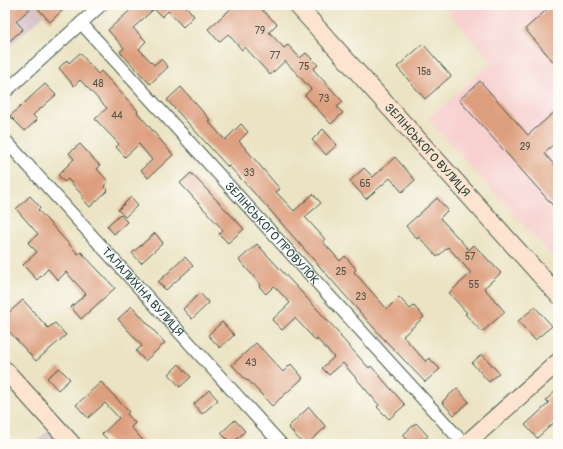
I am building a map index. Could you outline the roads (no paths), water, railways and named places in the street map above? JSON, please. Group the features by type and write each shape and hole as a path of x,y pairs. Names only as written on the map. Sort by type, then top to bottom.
{"street":[{"path":"5,92 101,5"},
{"name":"ЗЕЛІНСЬКОГО ВУЛИЦЯ","path":"297,5 558,295"},
{"name":"ЗЕЛІНСЬКОГО ПРОВУЛОК","path":"81,23 465,444"},
{"name":"ТАЛАЛИХІНА ВУЛИЦЯ","path":"5,140 281,444"},
{"path":"465,444 558,362"},
{"path":"5,370 72,444"}]}
